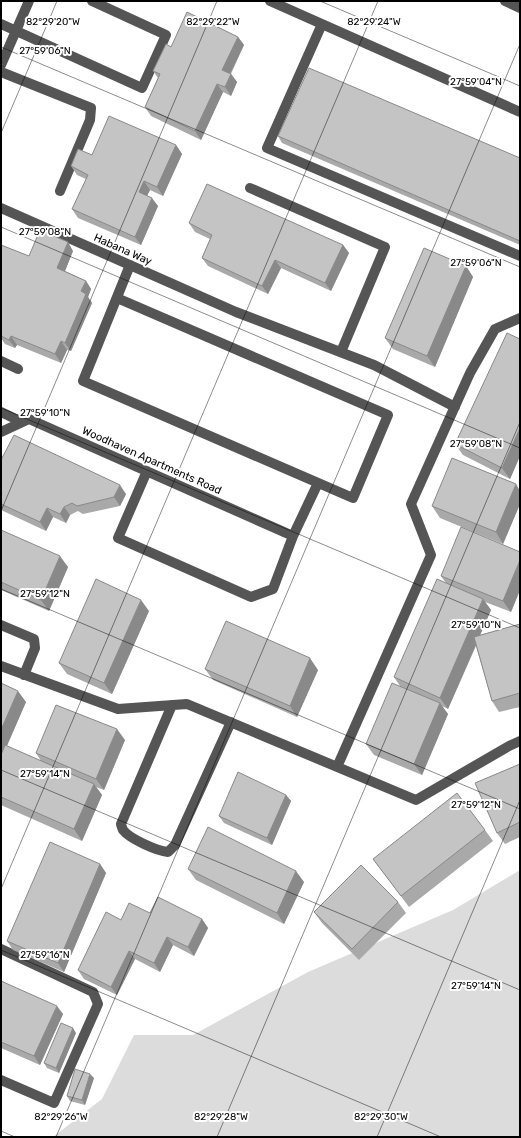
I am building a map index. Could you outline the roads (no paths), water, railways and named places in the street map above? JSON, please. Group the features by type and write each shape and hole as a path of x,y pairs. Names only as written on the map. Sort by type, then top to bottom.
{"street":[{"path":"1,65 29,1"},
{"path":"1,24 142,88 166,34 92,1"},
{"path":"270,1 520,112"},
{"path":"505,1 520,8"},
{"path":"322,24 267,148 520,256"},
{"path":"1,72 91,108 90,120 60,191"},
{"path":"250,188 385,247 340,352"},
{"name":"Habana Way","path":"1,208 236,312 374,365 455,407"},
{"path":"117,298 388,415 353,498 83,381 130,265"},
{"path":"337,767 431,556 411,504 470,373 494,329 520,318"},
{"path":"1,361 18,369"},
{"path":"1,412 22,422"},
{"name":"Woodhaven Apartments Road","path":"22,422 29,419 293,536"},
{"path":"1,432 22,422"},
{"path":"147,471 118,538 251,597 273,589 293,536 318,483"},
{"path":"1,625 34,639 34,648 24,675"},
{"path":"1,666 118,709 187,704 416,800 520,741"},
{"path":"172,705 121,824 123,830 129,836 163,851 168,852 175,844 232,722"},
{"path":"1,949 93,992 98,1004 54,1103 1,1080"}]}
